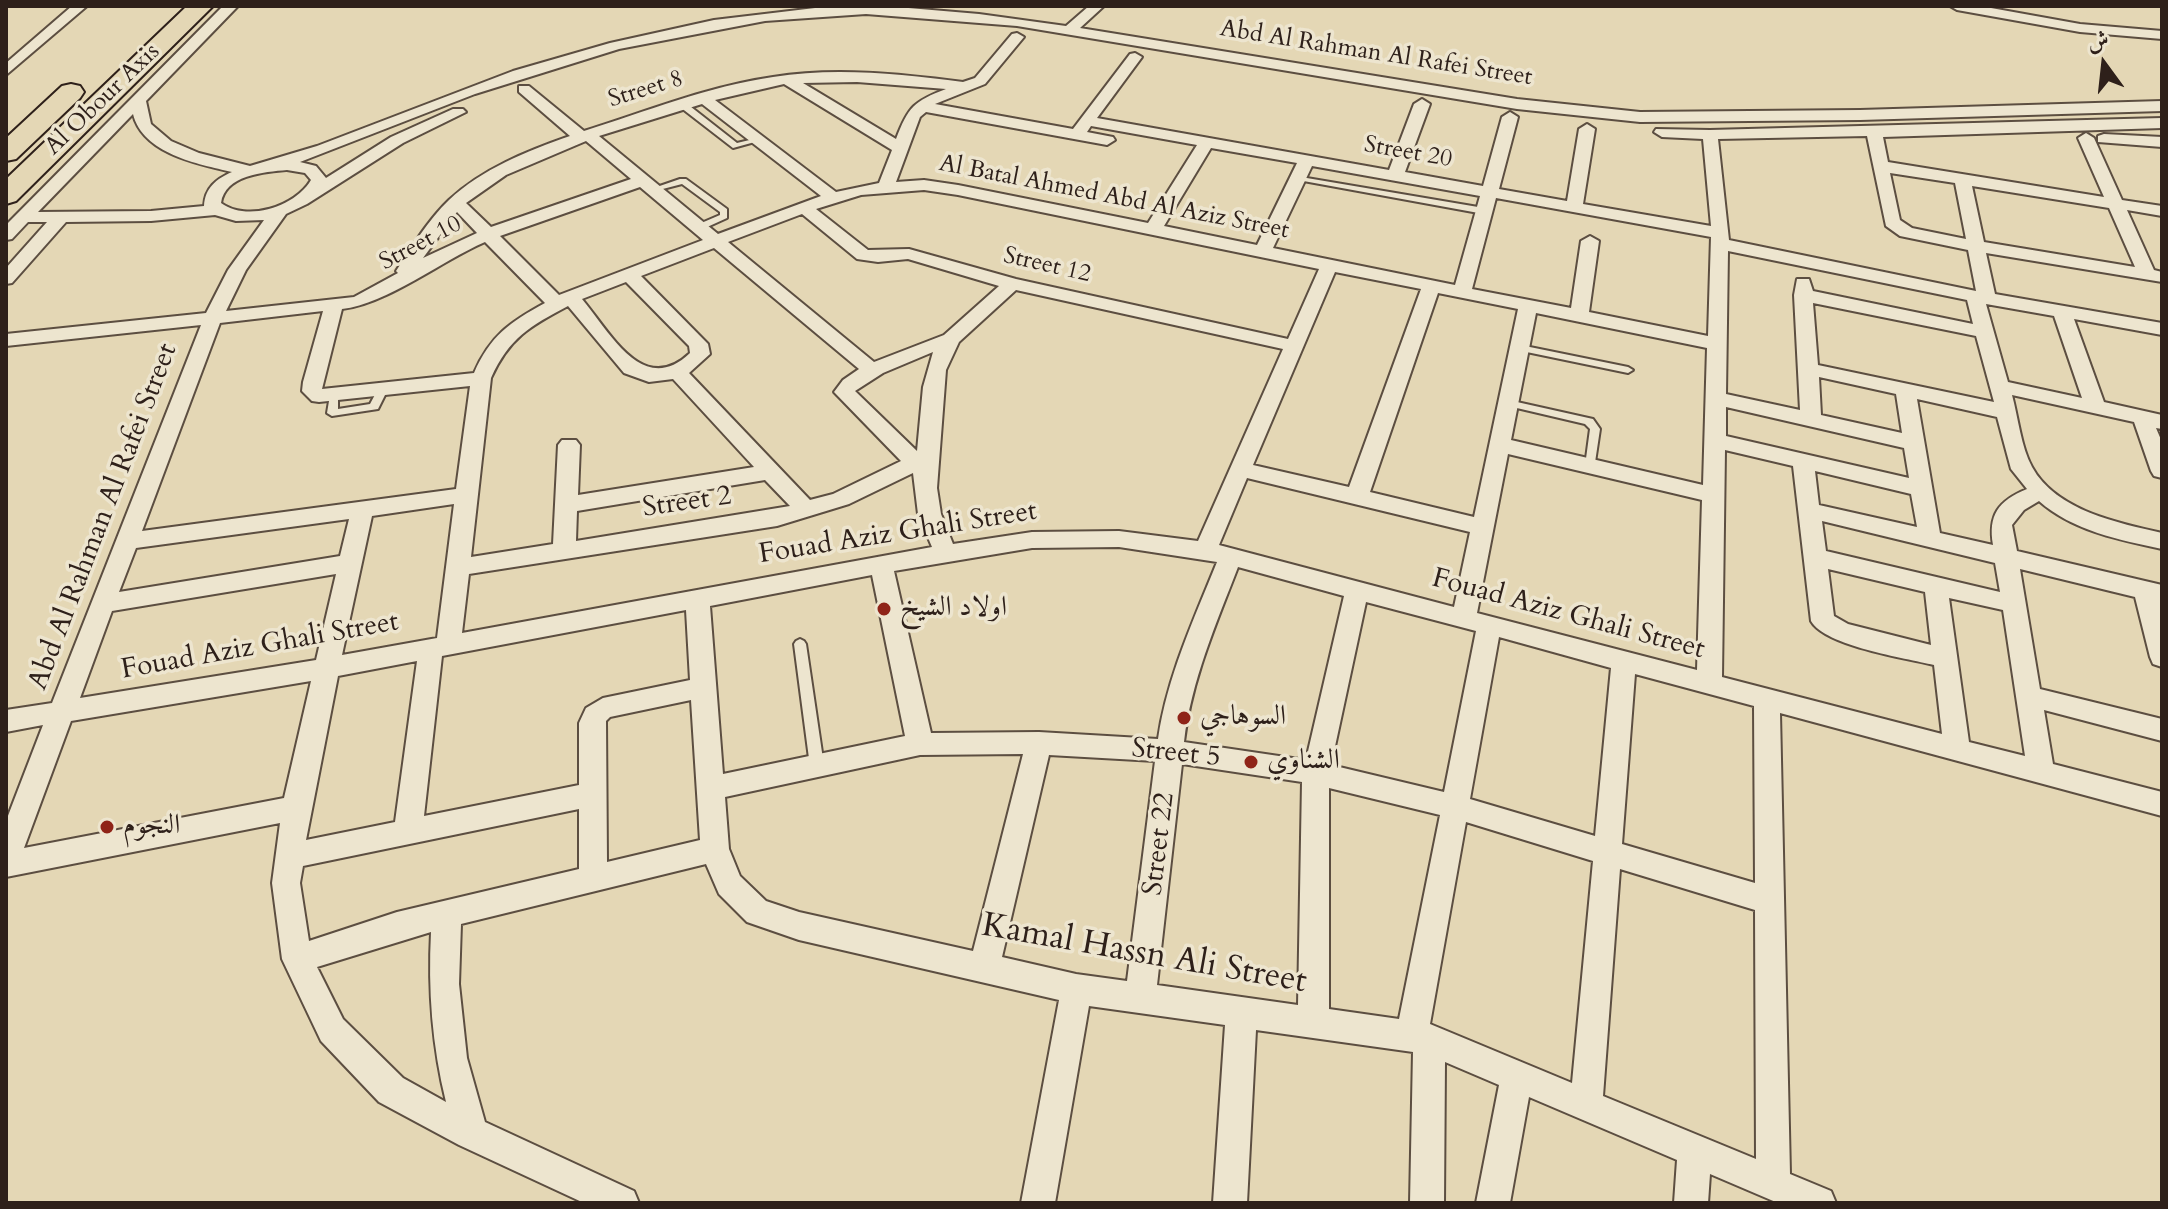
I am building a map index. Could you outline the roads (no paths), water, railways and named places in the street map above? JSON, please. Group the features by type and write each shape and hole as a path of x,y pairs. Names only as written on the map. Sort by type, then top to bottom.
{"highway":[{"name":"Al Obour Axis","path":"6,195 208,13"},
{"name":"Al Obour Axis","path":"6,153 93,71"}],"street":[{"path":"6,71 80,6"},
{"path":"1069,31 1097,6"},
{"path":"1957,6 2080,28 2162,35"},
{"path":"2014,6 2086,19 2162,25"},
{"name":"Abd Al Rahman Al Rafei Street","path":"250,171 320,151 513,76 633,41 711,24 790,14 868,10 944,13 1069,31 1491,107 1510,117 1587,129 1710,135 2162,123"},
{"path":"6,235 139,102 208,13"},
{"name":"Abd Al Rahman Al Rafei Street","path":"6,857 213,317 237,270 280,210 310,195 397,140 452,114 646,51 714,36 782,26 850,22 917,24 1017,37 1422,104 1700,117 2162,106"},
{"path":"887,185 913,115 920,106 980,81 1017,37"},
{"path":"1082,128 1135,57"},
{"name":"Street 8","path":"397,282 456,202 495,176 540,153 585,136 745,87 788,80 896,78 966,87"},
{"path":"788,80 901,149"},
{"path":"524,89 702,226 873,371"},
{"path":"704,99 832,197"},
{"path":"139,102 143,124 159,140 211,161 250,171"},
{"path":"1395,176 1422,104"},
{"name":"Street 20","path":"920,106 1082,128 1203,149 1307,160 1574,207 1720,238 1802,260 1981,297 2162,329"},
{"path":"1462,292 1510,117"},
{"path":"1574,207 1587,129"},
{"path":"1874,132 1892,222 1906,232 2154,276"},
{"name":"Abd Al Rahman Al Rafei Street","path":"1874,132 2162,142"},
{"path":"1709,683 1720,238 1710,135"},
{"path":"2086,138 2115,203 2154,276"},
{"path":"1153,230 1203,149"},
{"path":"1262,252 1307,160"},
{"path":"272,166 300,166 317,174 317,187 310,195"},
{"path":"1880,166 2162,211"},
{"path":"217,210 212,205 216,191 250,171"},
{"path":"1962,179 1976,246 1985,332 2022,469 2039,493 2072,515 2113,530 2162,541"},
{"name":"Street 10","path":"6,340 334,306 380,293 424,264 489,235 650,184"},
{"name":"Al Batal Ahmed Abd Al Aziz Street","path":"408,832 440,647 458,567 481,378 494,349 522,323 563,300 804,207 832,197 887,185 924,185 958,190 1718,344"},
{"path":"456,202 563,300 631,369 642,376 659,376 692,364 700,354 698,344 629,274"},
{"name":"Street 12","path":"804,207 863,255 909,254 1012,284 1294,346"},
{"path":"24,217 151,216 217,210 243,216 280,210"},
{"path":"6,279 61,217"},
{"path":"1579,316 1590,241"},
{"path":"1802,260 1811,419"},
{"name":"Street 22","path":"1140,998 1182,681 1241,469 1329,266"},
{"path":"946,553 933,526 921,469 939,359 951,339 1012,284"},
{"path":"1357,497 1431,286"},
{"path":"1803,295 1985,332"},
{"path":"334,306 312,391 319,396 334,397 481,378"},
{"path":"1427,1203 1421,1037 1455,807 1477,622 1482,527 1528,306"},
{"path":"2062,311 2095,407"},
{"path":"921,469 844,392 846,385 873,371 951,339"},
{"path":"1808,369 2007,412"},
{"path":"676,371 806,510"},
{"path":"1999,386 2152,419 2162,471"},
{"path":"1905,390 1930,539"},
{"path":"1716,398 1914,443"},
{"path":"1715,441 1922,489"},
{"path":"564,552 569,445"},
{"path":"1500,445 1713,495"},
{"path":"1803,462 1823,621 1831,628 1945,658"},
{"name":"Street 2","path":"458,567 746,525 841,499 921,469"},
{"path":"1241,469 1482,527"},
{"path":"566,505 770,472"},
{"path":"2039,493 2020,500 2007,510 2001,525 2041,772"},
{"path":"126,541 467,495"},
{"path":"362,509 296,808 286,883 297,959 332,1030 391,1090 471,1133 622,1203"},
{"path":"1809,510 2154,592 2162,657"},
{"name":"Fouad Aziz Ghali Street","path":"6,721 327,668 946,553 1032,540 1119,539 1218,553 2162,804"},
{"path":"1814,557 2014,604"},
{"path":"102,604 350,563"},
{"path":"881,564 920,744"},
{"path":"1936,586 1957,750"},
{"path":"1313,1022 1316,773 1357,590"},
{"name":"Kamal Hassn Ali Street","path":"697,599 715,849 729,885 757,912 799,926 1076,989 1421,1037 1819,1203"},
{"path":"1586,1104 1624,661"},
{"path":"593,878 595,715 603,708 704,687"},
{"path":"2029,696 2162,730"},
{"path":"1767,699 1773,1183"},
{"path":"984,968 1039,743"},
{"name":"Street 5","path":"711,788 920,744 1039,743 1171,751 1316,773 1455,807 1770,901"},
{"path":"290,856 592,794"},
{"path":"6,864 296,808"},
{"path":"297,959 446,913 715,849"},
{"path":"446,913 444,984 451,1058 471,1133"},
{"path":"1038,1203 1076,989"},
{"path":"1230,1203 1241,1012"},
{"path":"1493,1203 1517,1075"},
{"path":"1691,1203 1695,1149"}],"lane":[{"path":"683,105 736,146 758,140"},
{"path":"1298,178 1484,211"},
{"path":"650,184 683,181 724,211 724,216 702,226"},
{"path":"1520,348 1628,370"},
{"path":"1508,403 1589,421 1595,429 1590,466"},
{"path":"800,644 817,766"}],"place":[{"name":"اولاد الشيخ","path":"884,609"},
{"name":"السوهاجي","path":"1184,718"},
{"name":"الشناوي","path":"1251,762"},
{"name":"النجوم","path":"107,827"}]}
